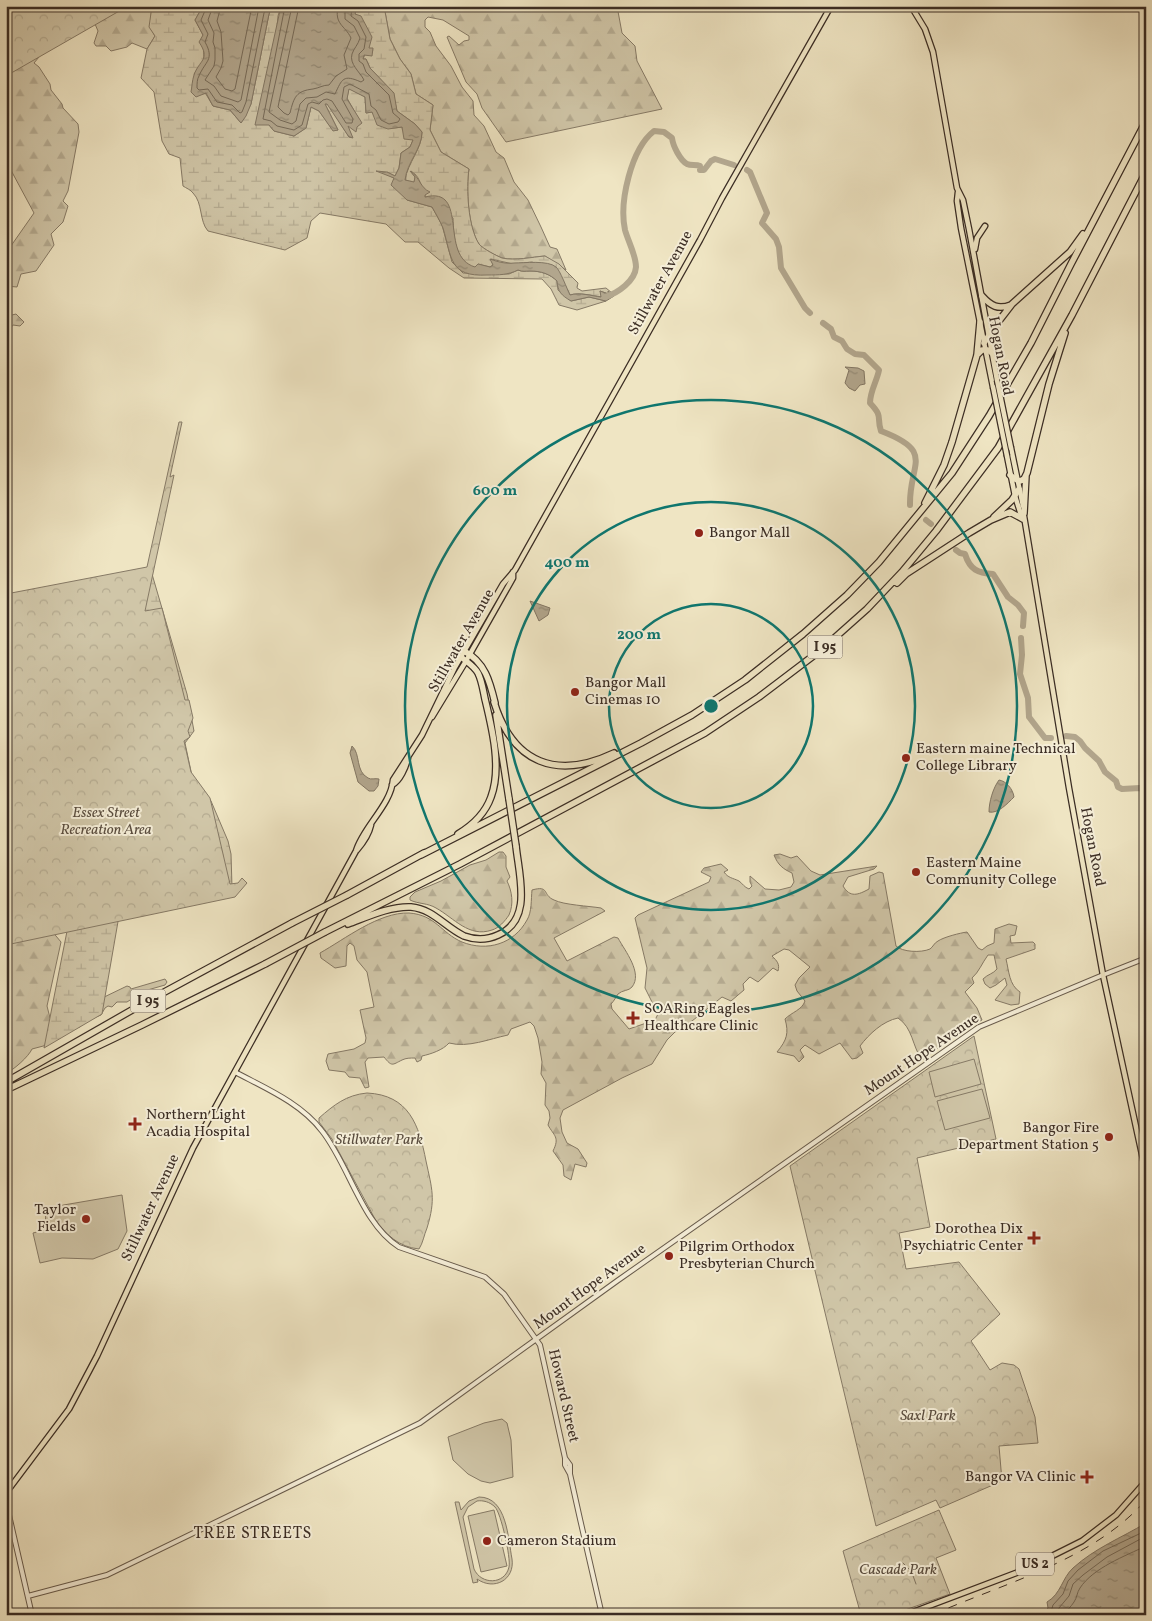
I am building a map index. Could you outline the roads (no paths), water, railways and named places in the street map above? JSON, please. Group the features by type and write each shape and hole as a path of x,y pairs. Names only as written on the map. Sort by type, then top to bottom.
{"highway":[{"name":"I 95","path":"6,1082 146,1002 292,923 675,724 745,680 803,634 848,595 879,562 952,473 1031,343 1146,121"},
{"name":"I 95","path":"6,1090 265,964 460,864 705,733 759,697 821,650 867,609 902,572 936,531 998,448 1072,315 1146,172"},
{"path":"977,355 980,351 987,349 989,335 1012,304 1070,252 1096,216"},
{"path":"982,296 996,307 1012,304"},
{"path":"867,609 906,574 991,520 1010,512 1024,519 1026,474 1058,354 1072,315"},
{"path":"924,508 926,500 944,465 977,355 980,322"},
{"path":"1010,475 1018,481 1022,480 1026,474"},
{"path":"991,520 1008,504 1019,489"},
{"path":"465,656 484,669 500,719 509,735 523,750 537,759 563,766 578,766 602,758 675,724"},
{"path":"421,855 468,828 476,821 486,807 494,789 496,772 489,714 480,678 465,656"},
{"path":"325,932 393,909 412,907 427,911 465,936 482,939 496,936 513,924 521,909 522,895 510,799 494,702"}],"main road":[{"name":"Stillwater Avenue","path":"6,1493 69,1409 97,1356 193,1148 356,851 362,845 392,785 396,784 408,758 465,656 513,578 513,572 722,198 832,6"},
{"name":"Hogan Road","path":"911,6 925,29 933,52 958,192 958,208 980,322 997,380 1018,481 1036,580 1063,758 1103,974 1146,1173"},
{"name":"Hogan Road","path":"958,192 963,200 982,296 989,335 987,349 1010,475 1015,496 1024,519"},
{"path":"974,255 976,238 985,226"},
{"name":"US 2","path":"905,1615 1024,1570 1082,1540 1116,1515 1146,1481"}],"street":[{"name":"Mount Hope Avenue","path":"28,1596 107,1576 420,1423 979,1027 1103,974 1146,958"},
{"name":"Howard Street","path":"235,1072 285,1099 314,1121 332,1145 375,1226 387,1238 399,1247 485,1277 504,1294 540,1345 565,1458 570,1465 570,1474 602,1615"},
{"path":"6,1502 32,1615"}],"water":[{"path":"203,6 272,6 251,104 241,123 230,110 213,106 206,93 196,97 191,92 194,75 204,56 199,42 203,35 195,20"},
{"path":"281,6 357,6 355,14 361,16 372,37 369,48 373,48 372,56 364,55 363,59 366,59 370,68 394,93 397,111 415,124 422,132 420,144 408,167 405,180 414,182 415,177 410,171 416,176 424,188 430,192 425,197 439,196 447,202 451,211 458,250 464,260 475,267 478,264 490,267 493,265 490,259 508,263 547,263 558,269 570,295 582,294 601,297 600,291 608,294 608,291 614,296 606,301 589,297 571,301 561,293 557,281 542,272 518,270 503,274 475,275 465,273 459,269 454,264 443,228 432,207 407,200 391,185 394,178 376,171 387,172 395,176 399,168 401,153 410,147 413,140 404,139 402,127 388,129 377,125 372,112 366,113 365,97 349,89 347,99 362,123 357,127 356,132 348,126 353,138 349,137 327,104 325,104 338,130 333,131 319,111 311,107 306,128 294,136 274,131 269,125 255,125"},
{"path":"845,367 858,368 864,371 865,384 860,385 855,391 849,388 845,383 849,370"},
{"path":"530,601 550,608 548,615 539,621"},
{"path":"352,746 355,749 361,771 364,775 369,779 379,779 378,786 374,791 369,791 358,782 350,753"},
{"path":"999,780 1009,786 1014,797 999,810 989,812 992,795"},
{"path":"1146,1523 1146,1615 1045,1615 1044,1612 1048,1608 1047,1602 1052,1599 1073,1568 1099,1549"}],"waterway":[{"path":"605,297 625,286 635,272 635,258 625,230 625,191 633,163 646,139 654,131 664,132 672,138 677,152 684,162 689,165 700,166 700,170 704,170 715,159 734,165"},
{"path":"747,170 750,172 767,213 762,223 776,239 779,247 781,268 810,313"},
{"path":"823,323 831,329 834,337 842,341 847,349 855,354 864,355 879,370 870,403 878,414 881,431 898,438 909,446 914,453 916,460 910,505"},
{"path":"926,520 931,524"},
{"path":"956,550 965,554 969,564 975,570 993,574 1008,597 1024,613 1023,626"},
{"path":"1021,638 1020,674 1028,698 1029,717 1045,738 1051,738"},
{"path":"1066,736 1075,737 1080,741 1099,761 1105,772 1116,781 1118,787 1122,789 1140,788 1146,792"},
{"path":"903,1563 910,1570"},
{"path":"912,1573 916,1584"}],"railway":[{"path":"932,1615 1017,1581 1074,1555 1124,1521 1146,1500"}],"place":[{"name":"Bangor Mall","path":"699,533"},
{"name":"Bangor Mall Cinemas 10","path":"575,692"},
{"name":"Eastern maine Technical College Library","path":"906,758"},
{"name":"Eastern Maine Community College","path":"916,872"},
{"name":"SOARing Eagles Healthcare Clinic","path":"633,1018"},
{"name":"Northern Light Acadia Hospital","path":"135,1124"},
{"name":"Bangor Fire Department Station 5","path":"1109,1137"},
{"name":"Taylor Fields","path":"86,1219"},
{"name":"Dorothea Dix Psychiatric Center","path":"1034,1238"},
{"name":"Pilgrim Orthodox Presbyterian Church","path":"669,1256"},
{"name":"Bangor VA Clinic","path":"1087,1477"},
{"name":"Cameron Stadium","path":"487,1541"}],"district":[{"name":"TREE STREETS","path":"253,1534"}],"park label":[{"name":"Essex Street Recreation Area","path":"106,822"},
{"name":"Stillwater Park","path":"379,1140"},
{"name":"Saxl Park","path":"928,1416"},
{"name":"Cascade Park","path":"898,1570"}]}
